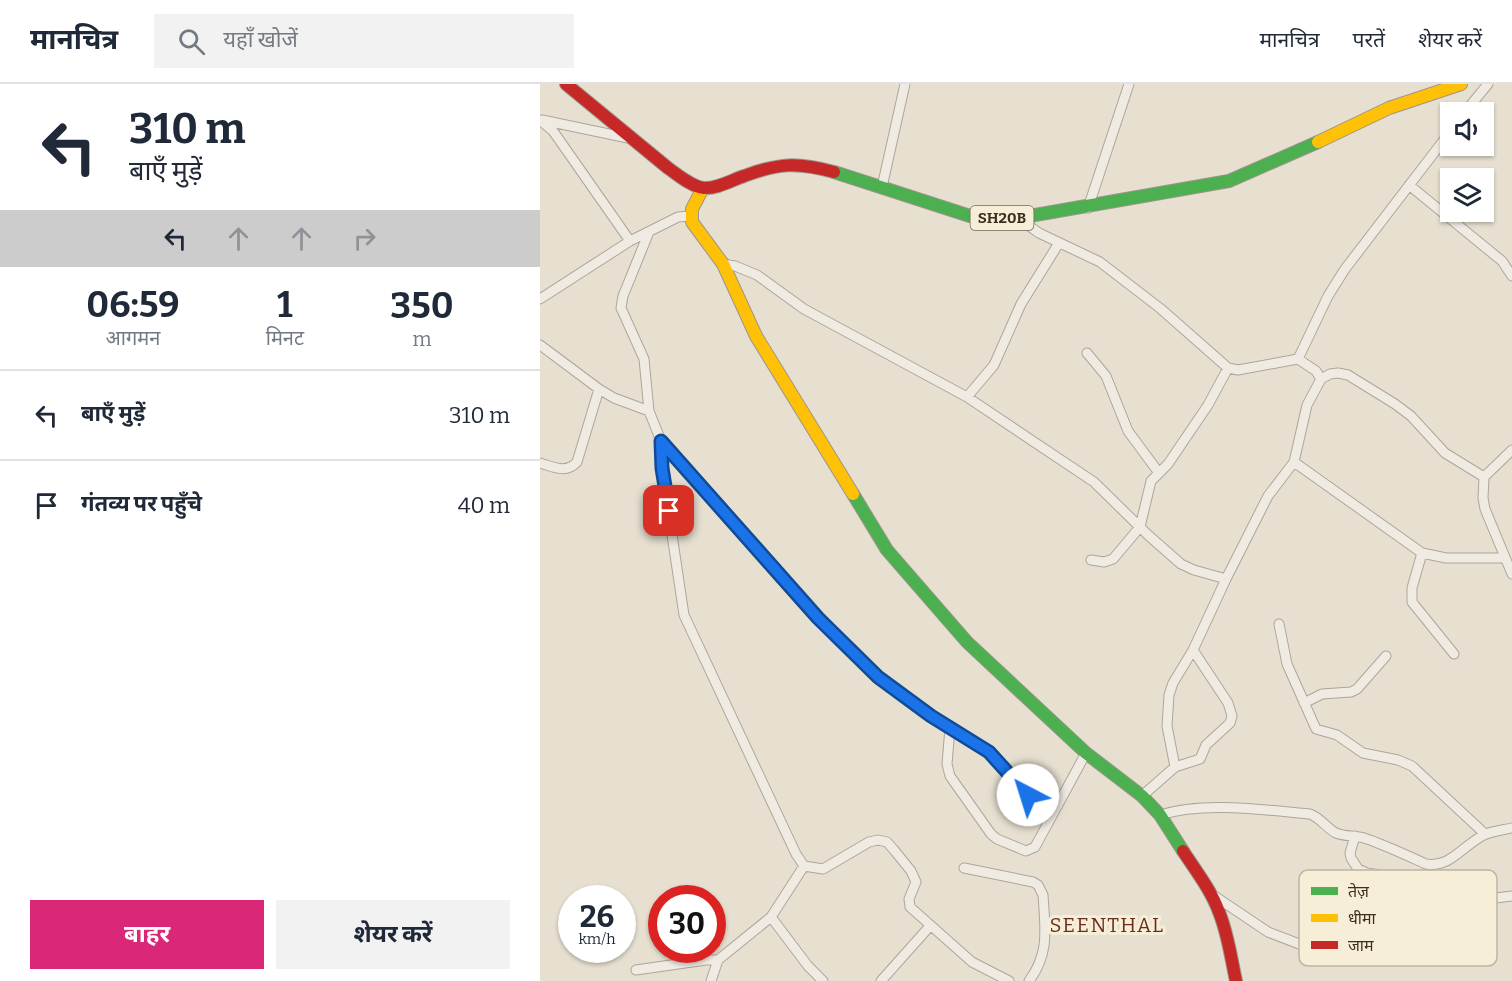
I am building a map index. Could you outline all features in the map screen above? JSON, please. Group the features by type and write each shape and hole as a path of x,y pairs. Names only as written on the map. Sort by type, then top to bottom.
{"street":[{"path":"566,84 684,179 703,188 691,208 692,222 723,264 756,336 887,549 967,642 1086,753 1142,796 1160,814 1210,894 1225,928 1236,981"},
{"path":"882,187 905,84"},
{"path":"1088,208 1129,84"},
{"name":"SH20B","path":"703,188 738,179 760,170 808,165 969,216 1018,218 1088,208 1238,178 1288,157 1389,108 1461,84"},
{"path":"1474,102 1488,84"},
{"path":"540,120 631,138"},
{"path":"540,120 553,131 630,241"},
{"path":"1298,359 1328,296 1440,145"},
{"path":"1409,185 1502,261 1512,276"},
{"path":"540,299 630,241 678,217 690,216"},
{"path":"1018,218 1039,233 1100,262 1161,309 1228,369 1238,370 1298,359 1316,371 1322,379"},
{"path":"649,232 623,296 621,308 644,358 649,411 661,441 662,468 684,615 796,854 804,866 823,869 869,842 878,840 887,842 911,871 916,882 909,899 910,907 972,962 1010,981"},
{"path":"967,397 994,365 1021,304 1059,243"},
{"path":"723,264 757,275 804,309 967,397 1094,482 1140,527 1187,567 1226,579"},
{"path":"540,345 599,389 614,398 649,411"},
{"path":"1087,353 1106,376 1128,431 1159,473"},
{"path":"1091,560 1104,562 1113,560 1140,527 1149,485 1168,464 1208,405 1228,369"},
{"path":"1175,767 1167,726 1169,695 1179,670 1193,650 1268,496 1294,462 1305,412 1322,379 1330,374 1348,375 1411,416 1445,453 1484,477"},
{"path":"540,463 567,470 577,462 599,389"},
{"path":"661,441 818,618 878,677 950,728 989,752 1028,795 1058,804"},
{"path":"1510,566 1485,508 1483,498 1484,477 1512,450"},
{"path":"1294,462 1422,553 1510,566"},
{"path":"1422,553 1412,588 1412,602 1454,654"},
{"path":"1279,624 1287,664 1316,729 1337,735 1369,755 1398,760 1412,766 1485,834"},
{"path":"1142,796 1175,767 1200,759 1206,746 1230,723 1232,716 1228,703 1193,650"},
{"path":"1304,703 1322,694 1351,692 1357,689 1386,656"},
{"path":"950,728 947,764 950,776 986,829 997,839 1020,850 1031,850 1035,847 1086,753"},
{"path":"1160,814 1192,809 1262,809 1310,814 1335,832 1376,842 1426,864 1434,865 1450,861 1485,834 1512,828"},
{"path":"1355,836 1350,853 1360,870"},
{"path":"726,954 771,917 804,866"},
{"path":"964,868 1033,882 1041,889 1045,931 1044,954 1029,981"},
{"path":"1210,894 1268,932 1299,944"},
{"path":"1497,898 1512,896"},
{"path":"771,917 808,966 823,981"},
{"path":"881,981 930,926"},
{"path":"636,970 685,963"},
{"path":"711,981 717,963"}],"traffic: fast":[{"path":"834,172 970,216 1018,218 1229,181 1318,142"},
{"path":"853,494 887,550 967,642 1086,753 1142,796 1160,815 1183,851"}],"traffic: slow":[{"path":"1318,142 1389,108 1461,84"},
{"path":"703,188 692,209 692,222 723,264 756,336 853,494"}],"traffic: jam":[{"path":"566,84 668,168 699,187 714,187 778,166 798,165 834,172"},
{"path":"1183,851 1216,904 1227,937 1236,981"}],"district":[{"name":"SEENTHAL","path":"1107,925"}],"route":[{"path":"669,511 662,468 661,441 818,618 878,677 931,716 989,752 1028,795"}]}
